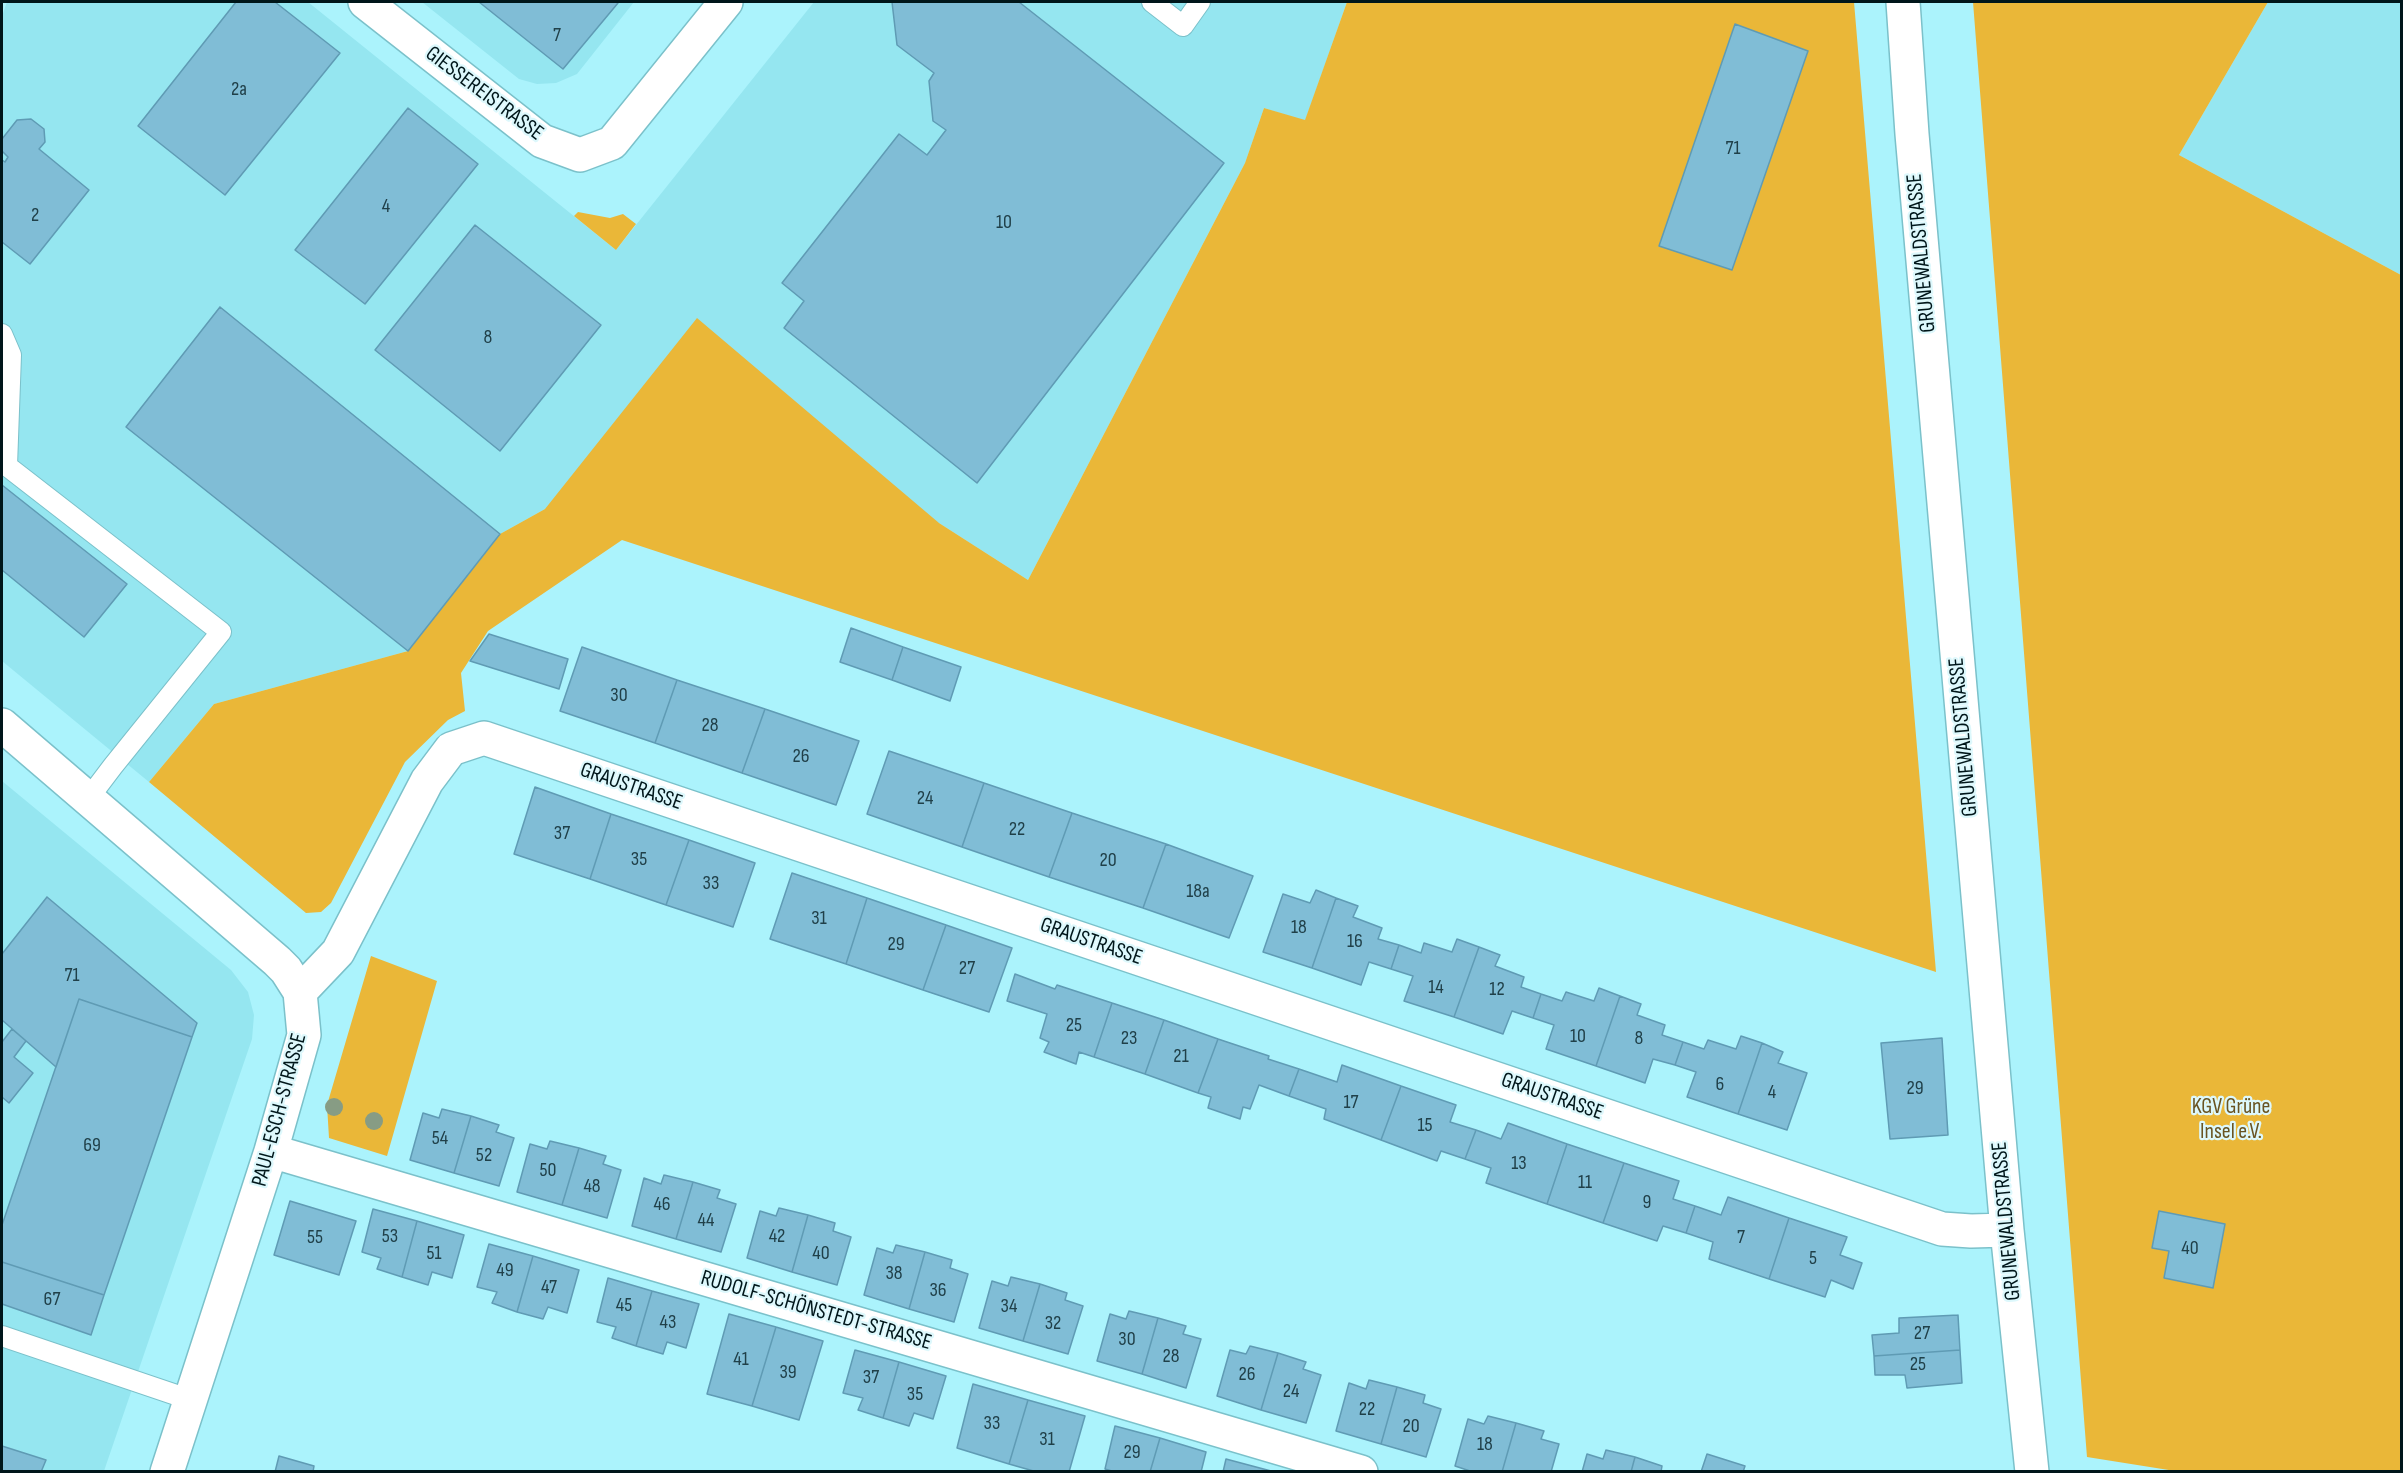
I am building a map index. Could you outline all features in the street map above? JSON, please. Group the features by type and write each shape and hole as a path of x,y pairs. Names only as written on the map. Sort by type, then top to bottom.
{"street":[{"name":"GIESSEREISTRASSE","path":"365,2 542,141 580,155 612,143 726,2"},
{"name":"GRUNEWALDSTRASSE","path":"1903,2 1912,134 2007,1230 2032,1472"},
{"name":"PAUL-ESCH-STRASSE","path":"2,725 277,961 286,970 300,992 304,1035 271,1151 167,1472"},
{"name":"GRAUSTRASSE","path":"300,992 338,952 427,781 451,749 484,738 1942,1229 2007,1230"},
{"name":"RUDOLF-SCHÖNSTEDT-STRASSE","path":"271,1151 1361,1472"}],"lane":[{"path":"1152,2 1183,26 1200,2"},
{"path":"2,334 11,355 7,466 221,632 88,799"},
{"path":"2,1336 191,1400"}],"shaded area":[{"path":"7,2 308,2 616,250 814,2 1347,2 1305,121 1264,108 1245,163 1028,580 939,523 545,509 500,534 408,651 214,704 149,782 2,661 2,16"},
{"path":"422,2 634,2 577,74 556,83 537,84 519,79"},
{"path":"2268,2 2401,2 2401,275 2179,155"},
{"path":"2,781 231,970 248,992 254,1015 252,1039 104,1471 2,1471"}],"green space":[{"path":"1347,2 1854,2 1936,972 622,540 488,631 461,673 465,711 448,720 405,762 331,903 321,912 306,913 149,782 214,704 408,651 500,534 545,509 697,318 939,523 1028,580 1245,163 1264,108 1305,120"},
{"name":"KGV Grüne Insel e.V.","path":"1973,2 2268,2 2179,155 2401,275 2401,1471 2175,1471 2087,1457"},
{"path":"578,212 610,218 623,214 636,224 616,250 574,216"},
{"path":"371,956 437,981 387,1156 329,1138 327,1105"}],"building":[{"path":"236,2 275,2 340,53 225,195 138,126"},
{"path":"479,2 616,2 618,3 563,69"},
{"path":"892,2 1019,2 1224,163 977,483 784,328 804,301 782,283 899,134 927,155 946,130 933,121 929,81 934,73 897,45"},
{"path":"1735,24 1808,51 1732,270 1659,246"},
{"path":"408,108 478,164 365,304 295,250"},
{"path":"31,119 44,129 45,142 39,149 89,190 30,264 2,242 2,160 5,162 8,157 2,151 2,139 17,120"},
{"path":"475,225 601,325 500,451 375,350"},
{"path":"220,307 500,534 408,651 126,427"},
{"path":"2,485 127,584 84,637 2,570"},
{"path":"851,628 903,647 892,680 840,662"},
{"path":"489,634 568,659 559,689 470,661"},
{"path":"582,647 677,680 655,743 560,711"},
{"path":"903,647 961,667 950,701 892,680"},
{"path":"677,680 765,709 742,773 655,743"},
{"path":"765,709 859,741 836,805 742,773"},
{"path":"889,751 984,783 962,847 867,814"},
{"path":"984,783 1072,813 1049,877 962,847"},
{"path":"535,787 611,814 590,879 514,854"},
{"path":"1072,813 1166,844 1143,908 1049,877"},
{"path":"611,814 689,840 666,905 590,879"},
{"path":"689,840 755,863 733,927 666,905"},
{"path":"1166,844 1253,876 1229,938 1143,908"},
{"path":"792,873 867,898 846,964 770,939"},
{"path":"1316,890 1336,898 1312,968 1263,952 1283,894 1310,903"},
{"path":"47,897 197,1023 192,1037 79,999 56,1067 2,1020 2,954"},
{"path":"867,898 946,925 923,990 846,964"},
{"path":"1336,898 1358,906 1353,917 1382,928 1378,939 1399,945 1391,969 1369,962 1361,985 1312,968"},
{"path":"946,925 1012,948 989,1012 923,990"},
{"path":"1457,939 1479,947 1454,1017 1404,1001 1413,976 1391,969 1399,945 1421,953 1424,943 1452,952"},
{"path":"1479,947 1500,955 1495,966 1524,977 1521,987 1541,994 1533,1018 1512,1011 1503,1034 1454,1017"},
{"path":"1015,974 1055,989 1057,985 1112,1003 1094,1057 1079,1052 1076,1064 1044,1052 1049,1042 1040,1038 1047,1014 1007,1001"},
{"path":"1599,988 1620,996 1596,1066 1546,1049 1554,1025 1533,1018 1541,994 1562,1001 1566,992 1594,1001"},
{"path":"1620,996 1641,1004 1637,1015 1665,1025 1662,1035 1683,1042 1675,1065 1653,1059 1645,1083 1596,1066"},
{"path":"79,999 192,1037 104,1295 2,1262 2,1225"},
{"path":"1112,1003 1164,1020 1145,1074 1094,1057"},
{"path":"1164,1020 1218,1039 1198,1093 1145,1074"},
{"path":"12,1029 26,1041 14,1057 33,1073 9,1103 2,1097 2,1042"},
{"path":"1741,1036 1762,1043 1738,1114 1687,1097 1696,1072 1675,1065 1683,1042 1704,1049 1708,1040 1736,1049"},
{"path":"1942,1038 1948,1135 1890,1139 1881,1043"},
{"path":"1218,1039 1299,1069 1289,1096 1259,1085 1250,1109 1243,1107 1240,1119 1208,1108 1211,1097 1198,1093"},
{"path":"1762,1043 1783,1052 1778,1063 1807,1073 1787,1130 1738,1114"},
{"path":"1342,1065 1401,1086 1381,1140 1324,1119 1326,1109 1289,1096 1299,1069 1337,1082"},
{"path":"1401,1086 1456,1105 1450,1122 1476,1130 1465,1159 1441,1151 1437,1161 1381,1140"},
{"path":"442,1109 471,1116 454,1173 410,1160 423,1113 439,1118"},
{"path":"471,1116 499,1125 496,1132 514,1138 499,1186 454,1173"},
{"path":"1508,1123 1567,1144 1547,1204 1486,1183 1491,1168 1465,1159 1476,1130 1501,1139"},
{"path":"550,1141 579,1148 562,1205 517,1192 530,1144 547,1149"},
{"path":"1567,1144 1624,1163 1603,1223 1547,1204"},
{"path":"579,1148 606,1156 603,1164 621,1170 607,1218 562,1205"},
{"path":"1624,1163 1679,1181 1673,1199 1695,1206 1686,1233 1663,1226 1657,1241 1603,1223"},
{"path":"664,1175 693,1182 676,1239 632,1226 644,1178 661,1184"},
{"path":"693,1182 720,1190 717,1198 736,1204 721,1252 676,1239"},
{"path":"1728,1197 1789,1218 1769,1279 1709,1259 1713,1242 1686,1233 1695,1206 1721,1215"},
{"path":"290,1201 356,1221 339,1275 274,1255"},
{"path":"779,1208 808,1215 792,1272 747,1258 760,1211 776,1216"},
{"path":"373,1209 417,1221 402,1277 377,1269 381,1258 362,1252"},
{"path":"2159,1211 2225,1224 2213,1288 2164,1278 2169,1251 2152,1248"},
{"path":"808,1215 835,1223 833,1231 851,1237 837,1285 792,1272"},
{"path":"1789,1218 1847,1237 1840,1255 1862,1263 1853,1289 1831,1280 1825,1297 1769,1279"},
{"path":"417,1221 464,1235 452,1278 432,1272 428,1285 402,1277"},
{"path":"489,1244 533,1256 517,1312 492,1303 497,1292 477,1287"},
{"path":"896,1245 925,1252 909,1309 864,1295 877,1248 893,1253"},
{"path":"925,1252 952,1260 950,1268 968,1274 954,1322 909,1309"},
{"path":"533,1256 579,1270 567,1313 548,1307 543,1319 517,1312"},
{"path":"2,1262 104,1295 91,1335 2,1304"},
{"path":"1011,1277 1040,1284 1023,1341 979,1328 992,1281 1008,1286"},
{"path":"608,1278 652,1291 636,1346 612,1338 616,1327 597,1322"},
{"path":"1040,1284 1067,1293 1065,1300 1083,1306 1068,1354 1023,1341"},
{"path":"652,1291 699,1304 686,1348 667,1342 663,1354 636,1346"},
{"path":"1129,1311 1158,1318 1142,1374 1097,1361 1110,1314 1126,1319"},
{"path":"729,1314 776,1327 752,1406 707,1394"},
{"path":"1958,1315 1960,1350 1874,1356 1872,1335 1899,1333 1899,1318"},
{"path":"1158,1318 1186,1326 1183,1334 1201,1339 1186,1388 1142,1374"},
{"path":"776,1327 823,1341 799,1420 752,1406"},
{"path":"1250,1346 1278,1353 1261,1410 1217,1396 1230,1350 1246,1354"},
{"path":"855,1350 899,1362 883,1418 858,1410 863,1398 843,1393"},
{"path":"1960,1350 1962,1383 1907,1388 1905,1375 1875,1375 1874,1356"},
{"path":"1278,1353 1306,1362 1303,1369 1321,1375 1306,1423 1261,1410"},
{"path":"899,1362 946,1376 933,1419 914,1413 909,1426 883,1418"},
{"path":"1369,1380 1397,1387 1381,1444 1336,1431 1349,1383 1366,1389"},
{"path":"973,1384 1028,1400 1009,1464 957,1448"},
{"path":"1397,1387 1425,1395 1423,1403 1441,1409 1426,1457 1381,1444"},
{"path":"1028,1400 1085,1416 1069,1472 1037,1472 1009,1464"},
{"path":"1488,1416 1516,1423 1502,1472 1473,1472 1455,1466 1468,1419 1484,1424"},
{"path":"1516,1423 1544,1431 1541,1439 1559,1444 1551,1472 1502,1472"},
{"path":"1115,1426 1160,1438 1150,1472 1115,1472 1105,1469"},
{"path":"1160,1438 1206,1452 1201,1472 1150,1472"},
{"path":"2,1446 46,1460 41,1472 2,1472"},
{"path":"1606,1450 1635,1457 1631,1472 1582,1472 1587,1454 1603,1459"},
{"path":"1707,1454 1745,1466 1743,1472 1701,1472"},
{"path":"279,1456 314,1466 313,1472 275,1472"},
{"path":"1635,1457 1662,1466 1661,1472 1631,1472"},
{"path":"1226,1459 1271,1471 1271,1472 1223,1472"}]}
